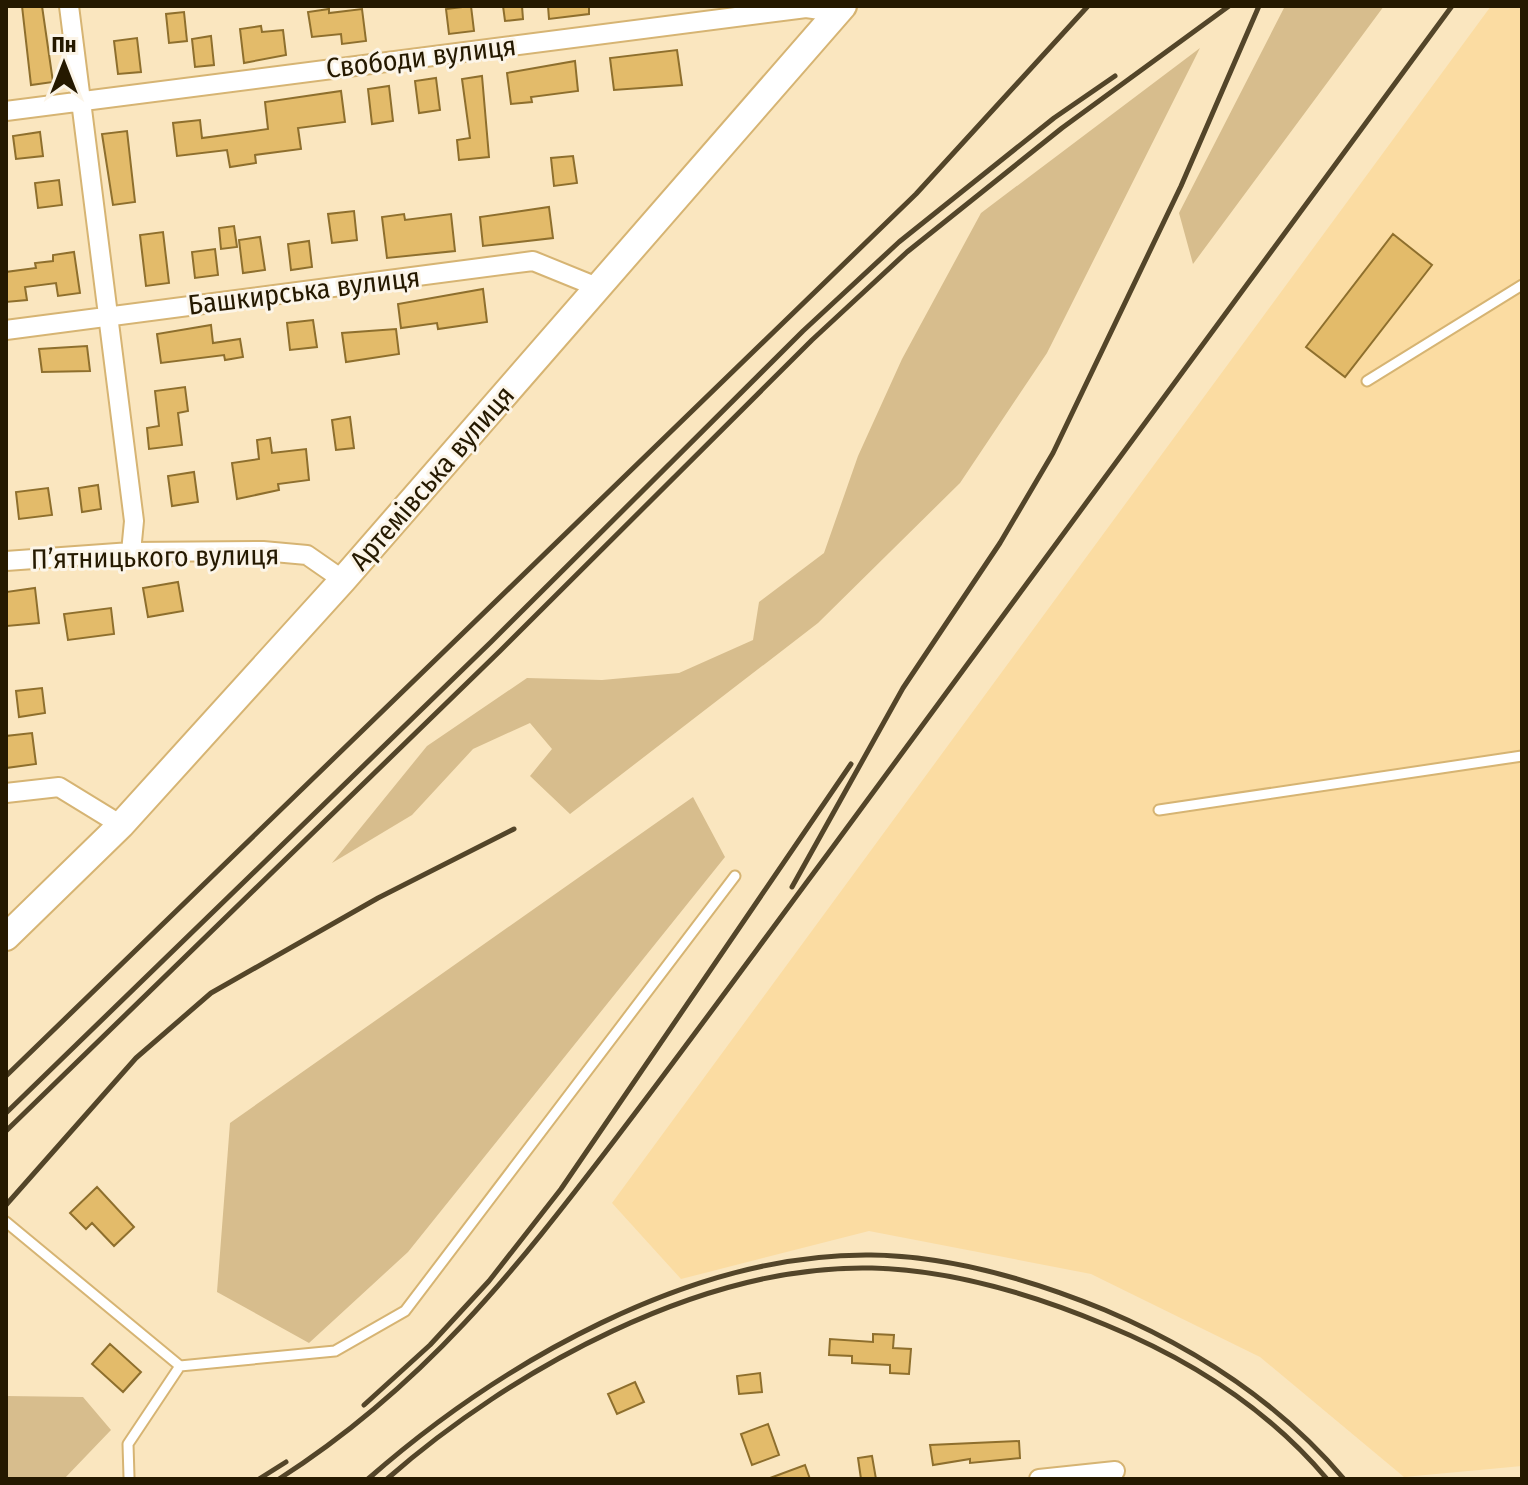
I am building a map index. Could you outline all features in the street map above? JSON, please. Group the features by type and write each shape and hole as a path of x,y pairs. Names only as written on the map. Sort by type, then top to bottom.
{"main road":[{"name":"Артемівська вулиця","path":"6,937 121,825 343,580 839,11"}],"street":[{"path":"69,6 134,521 131,552"},
{"name":"Свободи вулиця","path":"6,111 806,8 839,11"},
{"name":"Башкирська вулиця","path":"6,330 533,261 597,287"},
{"name":"П’ятницького вулиця","path":"6,561 131,552 263,551 307,555 343,580"},
{"path":"6,793 59,787 121,825"},
{"path":"1039,1479 1115,1471"}],"lane":[{"path":"1367,381 1522,285"},
{"path":"1159,810 1522,756"},
{"path":"6,1222 180,1366 335,1351 405,1311 735,876"},
{"path":"129,1477 128,1444 180,1366"}],"shaded area":[{"path":"1285,6 1384,6 1193,264 1179,213"},
{"path":"1491,6 1522,6 1522,1466 1404,1477 1260,1357 1091,1274 869,1231 681,1279 612,1203"},
{"path":"1200,48 1047,353 960,483 818,623 570,814 530,776 552,749 530,723 473,749 412,815 332,863 427,746 527,678 602,680 679,673 753,640 759,602 824,553 858,456 902,359 981,213"},
{"path":"693,797 725,857 408,1252 309,1343 217,1292 230,1123"},
{"path":"6,1396 83,1397 111,1430 64,1479 6,1479"}],"building":[{"path":"22,6 42,6 53,82 31,85"},
{"path":"471,6 474,31 449,34 446,9"},
{"path":"503,6 522,6 523,19 505,21"},
{"path":"548,6 589,6 589,14 549,19"},
{"path":"329,9 329,13 362,9 366,41 342,44 341,34 312,37 308,12"},
{"path":"184,12 187,41 169,43 166,14"},
{"path":"261,26 262,32 283,30 286,55 244,63 240,29"},
{"path":"211,36 214,65 195,67 192,39"},
{"path":"137,38 141,72 118,74 114,41"},
{"path":"677,50 682,85 614,90 610,58"},
{"path":"575,61 578,91 531,97 532,102 511,104 507,73"},
{"path":"482,76 489,157 459,160 457,140 470,138 462,79"},
{"path":"436,78 440,110 419,113 415,81"},
{"path":"389,86 393,121 372,124 368,89"},
{"path":"341,91 345,122 298,128 301,149 255,155 256,163 230,167 227,150 177,156 173,123 200,120 202,138 268,129 265,102"},
{"path":"127,131 135,202 113,205 102,134"},
{"path":"40,132 43,156 16,159 13,136"},
{"path":"573,156 577,183 554,186 551,158"},
{"path":"59,180 62,205 38,208 35,183"},
{"path":"549,207 553,238 483,246 480,217"},
{"path":"354,211 357,240 332,243 328,214"},
{"path":"404,214 405,220 451,214 455,251 387,258 382,217"},
{"path":"234,226 237,247 221,249 219,228"},
{"path":"163,232 169,283 146,286 140,235"},
{"path":"1393,234 1432,265 1345,377 1306,347"},
{"path":"260,237 265,270 243,273 239,240"},
{"path":"309,241 312,267 291,270 288,244"},
{"path":"215,249 218,275 195,278 192,252"},
{"path":"74,252 80,293 58,296 56,283 25,287 27,300 6,302 6,272 36,268 35,263 53,261 53,255"},
{"path":"483,289 487,322 438,329 437,323 401,328 398,304"},
{"path":"313,320 317,347 290,350 287,323"},
{"path":"211,325 213,343 240,339 243,357 225,360 224,355 161,363 157,334"},
{"path":"396,329 399,354 346,362 342,333"},
{"path":"87,346 90,371 42,372 39,349"},
{"path":"185,387 188,411 178,413 182,445 149,449 147,428 159,426 155,391"},
{"path":"350,417 354,448 336,450 332,420"},
{"path":"270,438 272,453 306,449 309,480 278,484 279,490 237,499 232,463 259,459 257,440"},
{"path":"194,472 198,502 172,506 168,476"},
{"path":"98,485 101,509 82,512 79,488"},
{"path":"48,488 52,515 19,519 16,492"},
{"path":"178,582 183,611 148,617 143,588"},
{"path":"35,588 39,623 7,626 6,592"},
{"path":"111,608 114,634 68,640 64,614"},
{"path":"42,688 45,713 19,717 16,691"},
{"path":"32,733 36,764 6,768 6,736"},
{"path":"97,1187 134,1227 114,1246 92,1223 86,1229 70,1213"},
{"path":"873,1334 894,1335 893,1348 911,1349 909,1374 890,1373 890,1365 852,1363 852,1356 829,1355 830,1339 873,1342"},
{"path":"110,1344 141,1372 123,1392 92,1364"},
{"path":"760,1373 762,1392 739,1394 737,1376"},
{"path":"635,1382 644,1402 617,1414 608,1394"},
{"path":"768,1424 779,1455 752,1465 741,1434"},
{"path":"1019,1441 1020,1458 970,1463 970,1459 933,1465 930,1445"},
{"path":"872,1456 876,1479 861,1479 858,1458"},
{"path":"805,1465 810,1479 770,1479 770,1478"}],"railway":[{"path":"6,1076 916,194 1088,6"},
{"path":"6,1131 500,651 812,340 907,252 1062,128 1229,6"},
{"path":"792,887 903,688 1000,543 1053,453 1181,186 1259,6"},
{"path":"279,1479 331,1443 423,1366 464,1324 541,1234 696,1032 1452,6"},
{"path":"6,1113 491,642 803,331 899,242 1054,118 1115,76"},
{"path":"364,1405 430,1345 489,1281 561,1189 851,764"},
{"path":"6,1205 136,1058 211,993 378,898 514,829"},
{"path":"368,1479 476,1395 537,1357 601,1323 667,1295 734,1273 803,1259 871,1255 931,1260 990,1272 1077,1299 1139,1325 1235,1380 1292,1426 1344,1479"},
{"path":"387,1479 436,1438 491,1399 550,1363 612,1331 677,1304 742,1284 807,1271 872,1268 932,1273 1021,1294 1137,1339 1226,1388 1279,1430 1327,1479"},
{"path":"259,1479 286,1462"}]}
